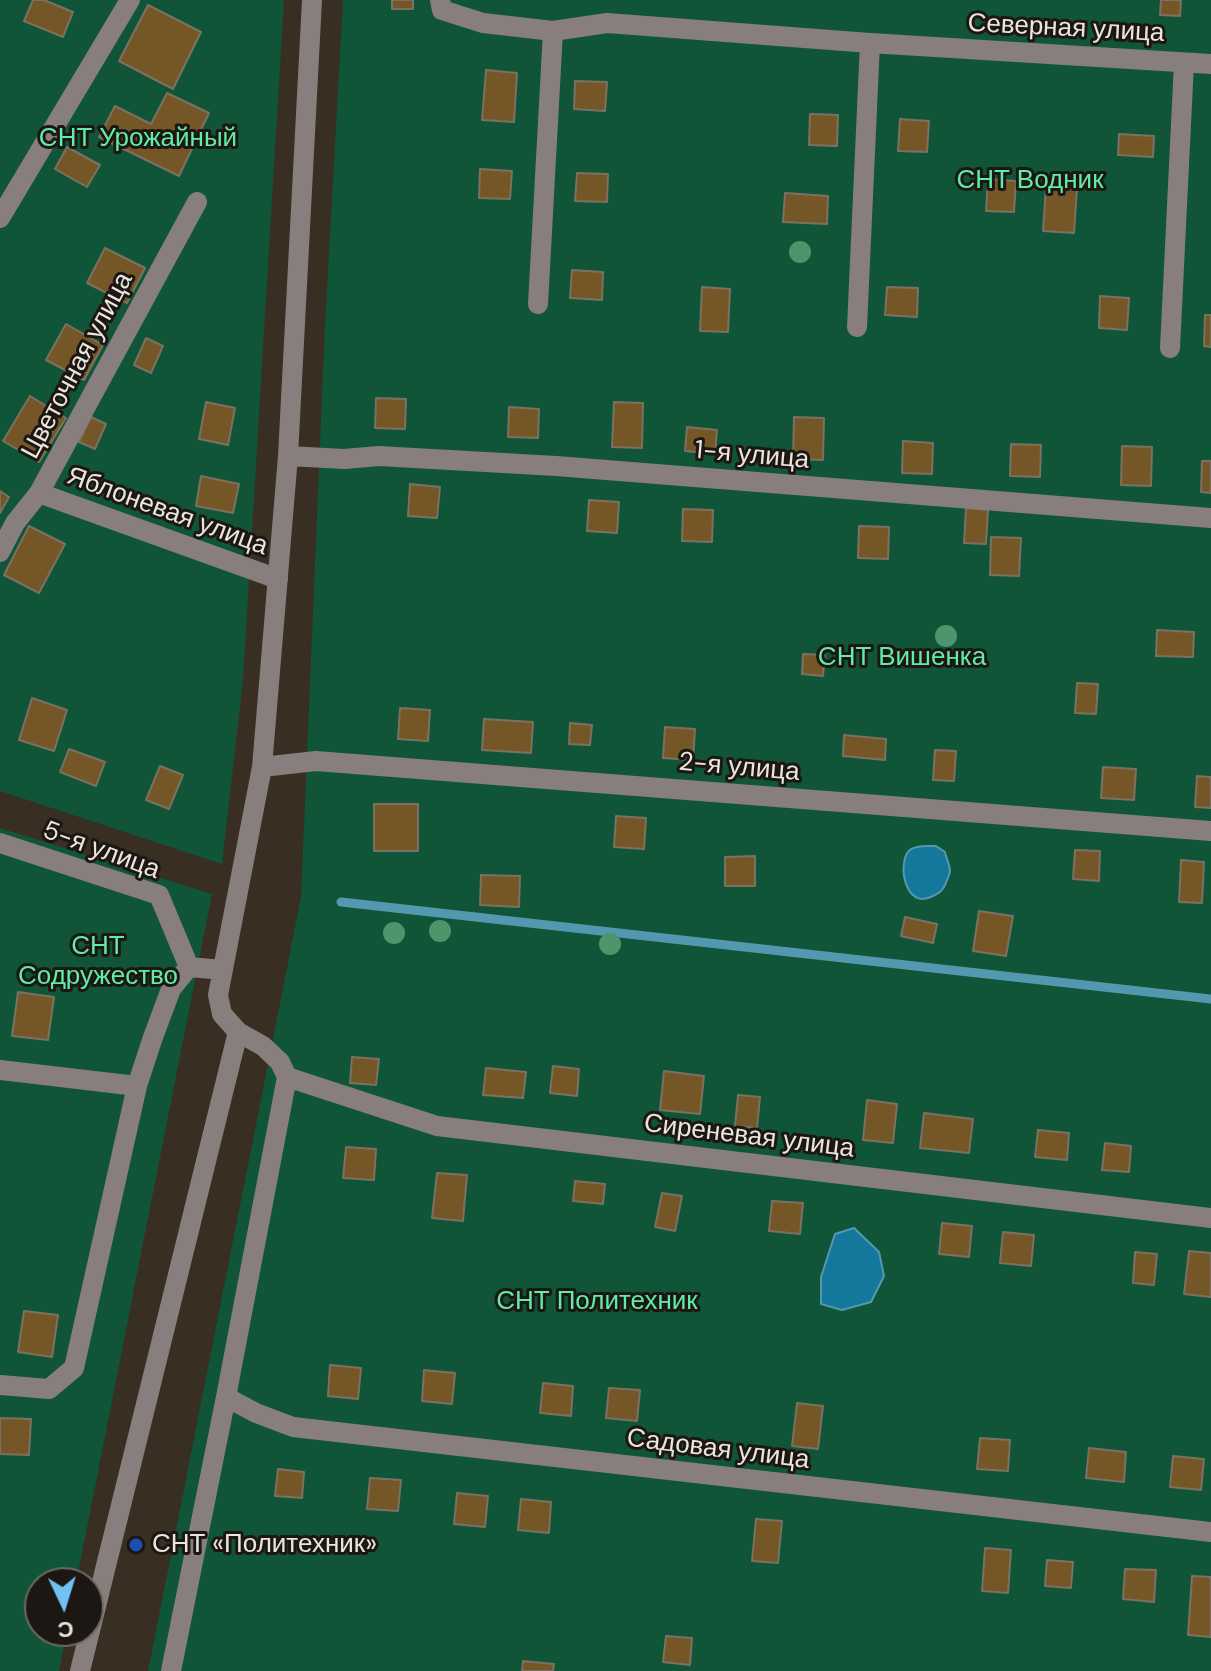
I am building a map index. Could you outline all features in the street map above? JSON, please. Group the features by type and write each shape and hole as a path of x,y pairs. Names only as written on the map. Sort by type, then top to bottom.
{"street":[{"path":"0,218 130,0"},
{"path":"171,1671 287,1077 280,1062 263,1046 238,1032 222,1014 218,995 262,767 288,456 312,0"},
{"name":"Северная улица","path":"441,5 483,23 553,31 607,23 1211,64"},
{"path":"538,304 553,31"},
{"path":"857,327 870,43"},
{"path":"1170,348 1184,63"},
{"name":"Цветочная улица","path":"0,552 15,523 39,493 197,202"},
{"name":"1-я улица","path":"288,456 344,459 379,456 556,466 1211,518"},
{"name":"Яблоневая улица","path":"39,493 278,579"},
{"name":"2-я улица","path":"262,767 316,761 1211,831"},
{"name":"5-я улица","path":"0,843 159,895 189,967"},
{"path":"0,1385 49,1389 74,1368 137,1086 171,989 189,967 223,970"},
{"path":"80,1671 238,1032"},
{"path":"0,1070 137,1086"},
{"name":"Сиреневая улица","path":"287,1077 437,1126 1211,1218"},
{"name":"Садовая улица","path":"226,1397 293,1427 1211,1532"}],"green space":[{"name":"СНТ Урожайный","path":"0,0 284,0 243,680 222,864 0,791"},
{"path":"343,0 1211,0 1211,1671 148,1671 301,897 325,326"},
{"name":"СНТ Содружество","path":"0,828 212,894 79,1567 24,1567 24,1647 64,1647 59,1671 0,1671"}],"water":[{"path":"936,846 945,852 950,871 941,891 925,899 909,890 903,870 908,852"},
{"path":"854,1228 879,1252 884,1276 871,1302 842,1310 821,1304 821,1277 835,1234"}],"building":[{"path":"33,0 44,0 73,12 63,37 24,21"},
{"path":"392,0 413,0 413,9 392,9"},
{"path":"1161,0 1181,0 1180,16 1160,15"},
{"path":"148,5 201,32 173,89 119,61"},
{"path":"486,70 517,73 514,122 482,120"},
{"path":"575,81 607,82 605,111 574,109"},
{"path":"167,93 209,113 179,176 99,137 115,106 151,124"},
{"path":"810,114 838,115 837,146 809,145"},
{"path":"900,119 929,121 927,152 898,151"},
{"path":"1119,134 1154,136 1153,157 1118,155"},
{"path":"67,147 100,165 87,187 55,169"},
{"path":"480,169 512,171 510,199 479,198"},
{"path":"577,173 608,174 607,202 575,201"},
{"path":"988,179 1016,181 1014,212 986,211"},
{"path":"1046,187 1077,189 1074,233 1043,231"},
{"path":"785,193 828,196 827,224 783,222"},
{"path":"105,248 145,268 127,303 87,283"},
{"path":"572,270 603,272 602,300 570,298"},
{"path":"702,287 730,289 728,332 700,331"},
{"path":"887,287 918,288 917,317 885,315"},
{"path":"1100,296 1129,298 1127,330 1099,328"},
{"path":"1205,315 1211,315 1211,347 1204,346"},
{"path":"66,324 103,345 84,380 46,360"},
{"path":"146,338 163,346 151,373 134,365"},
{"path":"30,396 66,418 39,462 3,441"},
{"path":"376,398 406,399 405,429 375,428"},
{"path":"206,402 235,408 228,445 199,439"},
{"path":"614,402 643,403 642,448 612,447"},
{"path":"509,407 539,409 538,438 508,437"},
{"path":"91,417 106,424 95,449 79,442"},
{"path":"794,417 824,418 823,460 793,459"},
{"path":"687,427 717,430 715,454 685,451"},
{"path":"903,441 933,443 932,474 902,473"},
{"path":"1011,444 1041,445 1040,477 1010,476"},
{"path":"1122,446 1152,447 1151,486 1121,485"},
{"path":"1202,461 1211,461 1211,493 1201,492"},
{"path":"201,476 239,484 233,513 196,506"},
{"path":"410,484 440,487 437,518 408,516"},
{"path":"0,491 9,497 0,513"},
{"path":"589,500 619,502 617,533 587,531"},
{"path":"966,508 988,510 986,544 964,543"},
{"path":"683,509 713,510 712,542 682,541"},
{"path":"29,526 65,544 39,593 4,575"},
{"path":"859,526 889,527 888,559 858,558"},
{"path":"991,537 1021,538 1019,576 990,575"},
{"path":"1157,630 1194,632 1193,657 1156,656"},
{"path":"803,654 825,655 823,676 802,674"},
{"path":"1077,683 1098,684 1096,714 1075,713"},
{"path":"32,698 67,710 54,751 19,740"},
{"path":"400,708 430,710 428,741 398,739"},
{"path":"484,719 533,722 531,753 482,750"},
{"path":"570,723 592,725 590,745 569,744"},
{"path":"665,727 695,729 693,760 663,758"},
{"path":"844,735 886,739 885,760 843,756"},
{"path":"69,749 105,762 96,786 60,772"},
{"path":"935,750 956,751 954,781 933,780"},
{"path":"160,766 183,775 169,809 146,800"},
{"path":"1103,767 1136,769 1134,800 1101,798"},
{"path":"1197,776 1211,777 1211,808 1195,807"},
{"path":"374,804 418,804 418,851 374,851"},
{"path":"616,816 646,818 644,849 614,847"},
{"path":"1075,850 1100,851 1099,881 1073,879"},
{"path":"755,856 755,886 725,886 725,857"},
{"path":"1181,860 1204,862 1202,903 1179,902"},
{"path":"481,875 520,876 519,907 480,905"},
{"path":"979,911 1013,916 1006,956 973,951"},
{"path":"905,917 937,924 933,943 901,936"},
{"path":"18,992 54,997 48,1040 12,1036"},
{"path":"352,1057 379,1059 376,1085 350,1083"},
{"path":"553,1066 579,1069 577,1096 550,1093"},
{"path":"486,1068 526,1072 523,1098 483,1095"},
{"path":"664,1071 704,1076 700,1114 660,1110"},
{"path":"738,1095 760,1097 757,1128 735,1126"},
{"path":"867,1100 897,1104 893,1143 863,1140"},
{"path":"924,1113 973,1119 969,1153 920,1148"},
{"path":"1038,1130 1069,1133 1067,1160 1035,1157"},
{"path":"1105,1143 1131,1146 1129,1172 1102,1170"},
{"path":"346,1147 376,1149 374,1180 343,1178"},
{"path":"437,1173 467,1175 463,1221 432,1218"},
{"path":"575,1181 605,1184 603,1204 573,1201"},
{"path":"662,1193 682,1196 675,1231 655,1227"},
{"path":"772,1201 803,1203 800,1234 769,1231"},
{"path":"942,1223 972,1226 969,1257 939,1254"},
{"path":"1003,1232 1034,1235 1031,1266 1000,1263"},
{"path":"1189,1251 1211,1253 1211,1297 1184,1294"},
{"path":"1135,1252 1157,1254 1154,1285 1133,1283"},
{"path":"24,1311 58,1315 52,1357 18,1352"},
{"path":"330,1365 361,1368 358,1399 328,1396"},
{"path":"424,1370 455,1373 452,1404 422,1401"},
{"path":"543,1383 573,1386 571,1416 540,1413"},
{"path":"609,1388 640,1390 637,1421 606,1418"},
{"path":"797,1403 823,1406 818,1449 792,1446"},
{"path":"0,1418 31,1419 29,1455 0,1454"},
{"path":"980,1438 1010,1440 1008,1471 977,1469"},
{"path":"1089,1448 1126,1452 1124,1482 1086,1478"},
{"path":"1173,1456 1204,1459 1201,1490 1170,1487"},
{"path":"278,1469 304,1472 302,1498 275,1496"},
{"path":"370,1478 401,1480 398,1511 367,1509"},
{"path":"457,1493 488,1496 485,1527 454,1524"},
{"path":"521,1499 551,1502 549,1533 518,1530"},
{"path":"756,1519 782,1521 778,1563 752,1561"},
{"path":"985,1548 1011,1550 1008,1593 982,1591"},
{"path":"1047,1560 1073,1562 1071,1588 1045,1586"},
{"path":"1125,1569 1156,1570 1154,1602 1123,1599"},
{"path":"1192,1576 1211,1577 1211,1637 1188,1635"},
{"path":"666,1636 692,1638 690,1665 663,1662"},
{"path":"523,1661 554,1664 553,1671 522,1671"}],"waterway":[{"path":"341,902 1211,999"}],"place":[{"name":"СНТ «Политехник»","path":"136,1545"}],"park label":[{"name":"СНТ Водник","path":"1030,181"},
{"name":"СНТ Вишенка","path":"902,658"},
{"name":"СНТ Политехник","path":"597,1302"}]}
